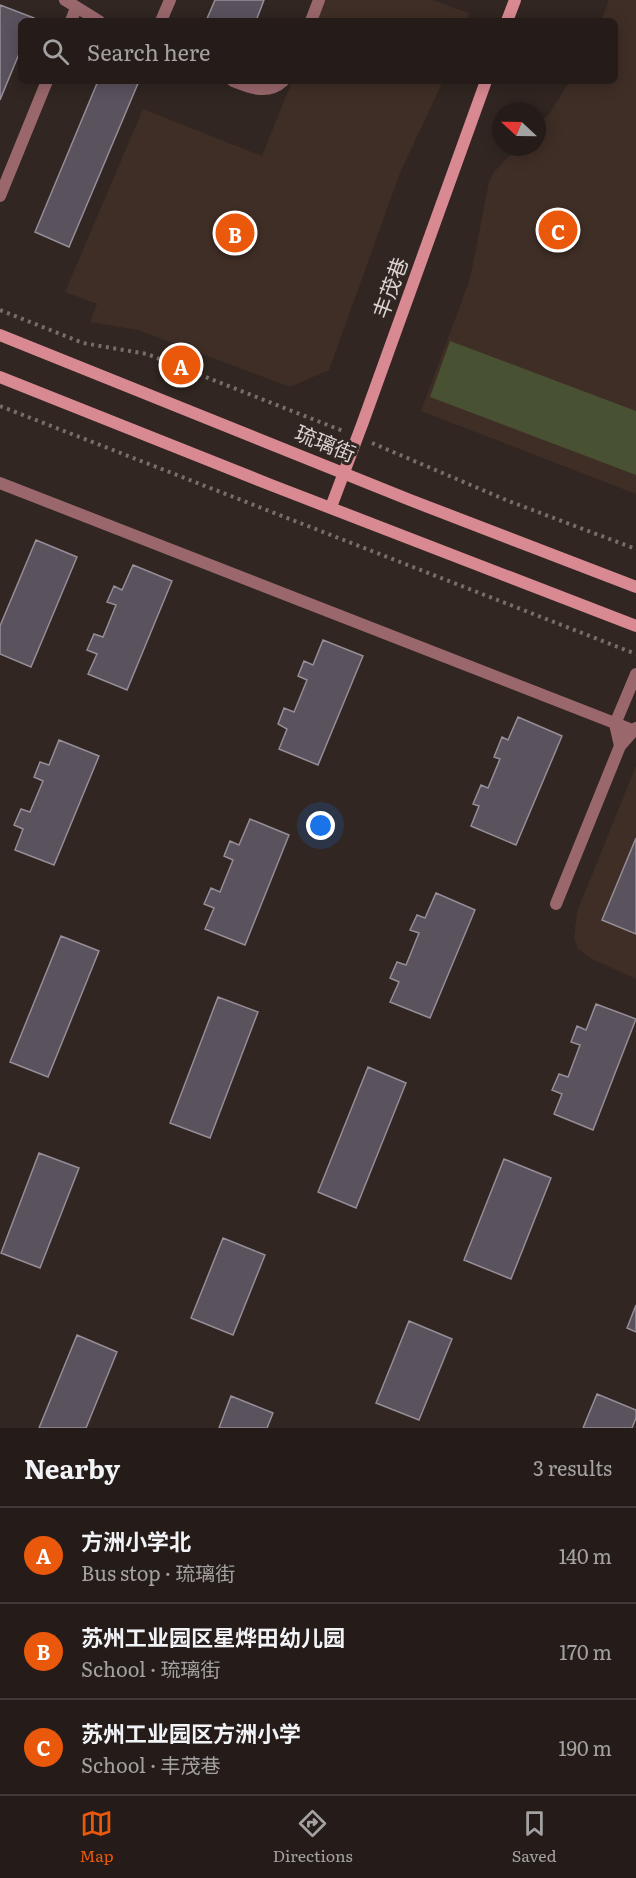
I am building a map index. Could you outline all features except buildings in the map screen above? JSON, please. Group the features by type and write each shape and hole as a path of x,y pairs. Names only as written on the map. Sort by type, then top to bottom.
{"main road":[{"path":"508,18 514,0"},
{"name":"丰茂巷","path":"331,507 485,84"},
{"name":"琉璃街","path":"0,335 636,587"},
{"path":"0,377 636,626"}],"street":[{"path":"65,0 94,18"},
{"path":"162,18 170,0"},
{"path":"312,18 319,0"},
{"path":"72,18 76,8"},
{"path":"0,196 46,84"},
{"path":"242,84 259,90 277,84"},
{"path":"0,483 615,724 635,729 620,746 556,904"},
{"path":"620,746 615,724 636,674"}],"path":[{"path":"0,310 83,343 147,354 357,437 506,500 636,549"},
{"path":"0,406 636,654"}],"shaded area":[{"path":"323,0 432,0 469,13 467,18 316,18"},
{"path":"609,0 636,0 636,494 421,411 470,279 489,182 494,172 509,156 546,156 546,117 568,84 618,84 618,18 602,18"},
{"path":"291,84 442,84 400,173 329,370 290,387 138,330 90,322 97,304 65,292 143,109 262,156"},
{"path":"636,766 636,979 590,958 578,949 574,938 577,912"}],"green space":[{"path":"450,341 636,411 636,475 430,397"}],"place":[{"name":"苏州工业园区方洲小学","path":"558,230"},
{"name":"苏州工业园区星烨田幼儿园","path":"235,233"},
{"name":"方洲小学北","path":"181,365"}]}
